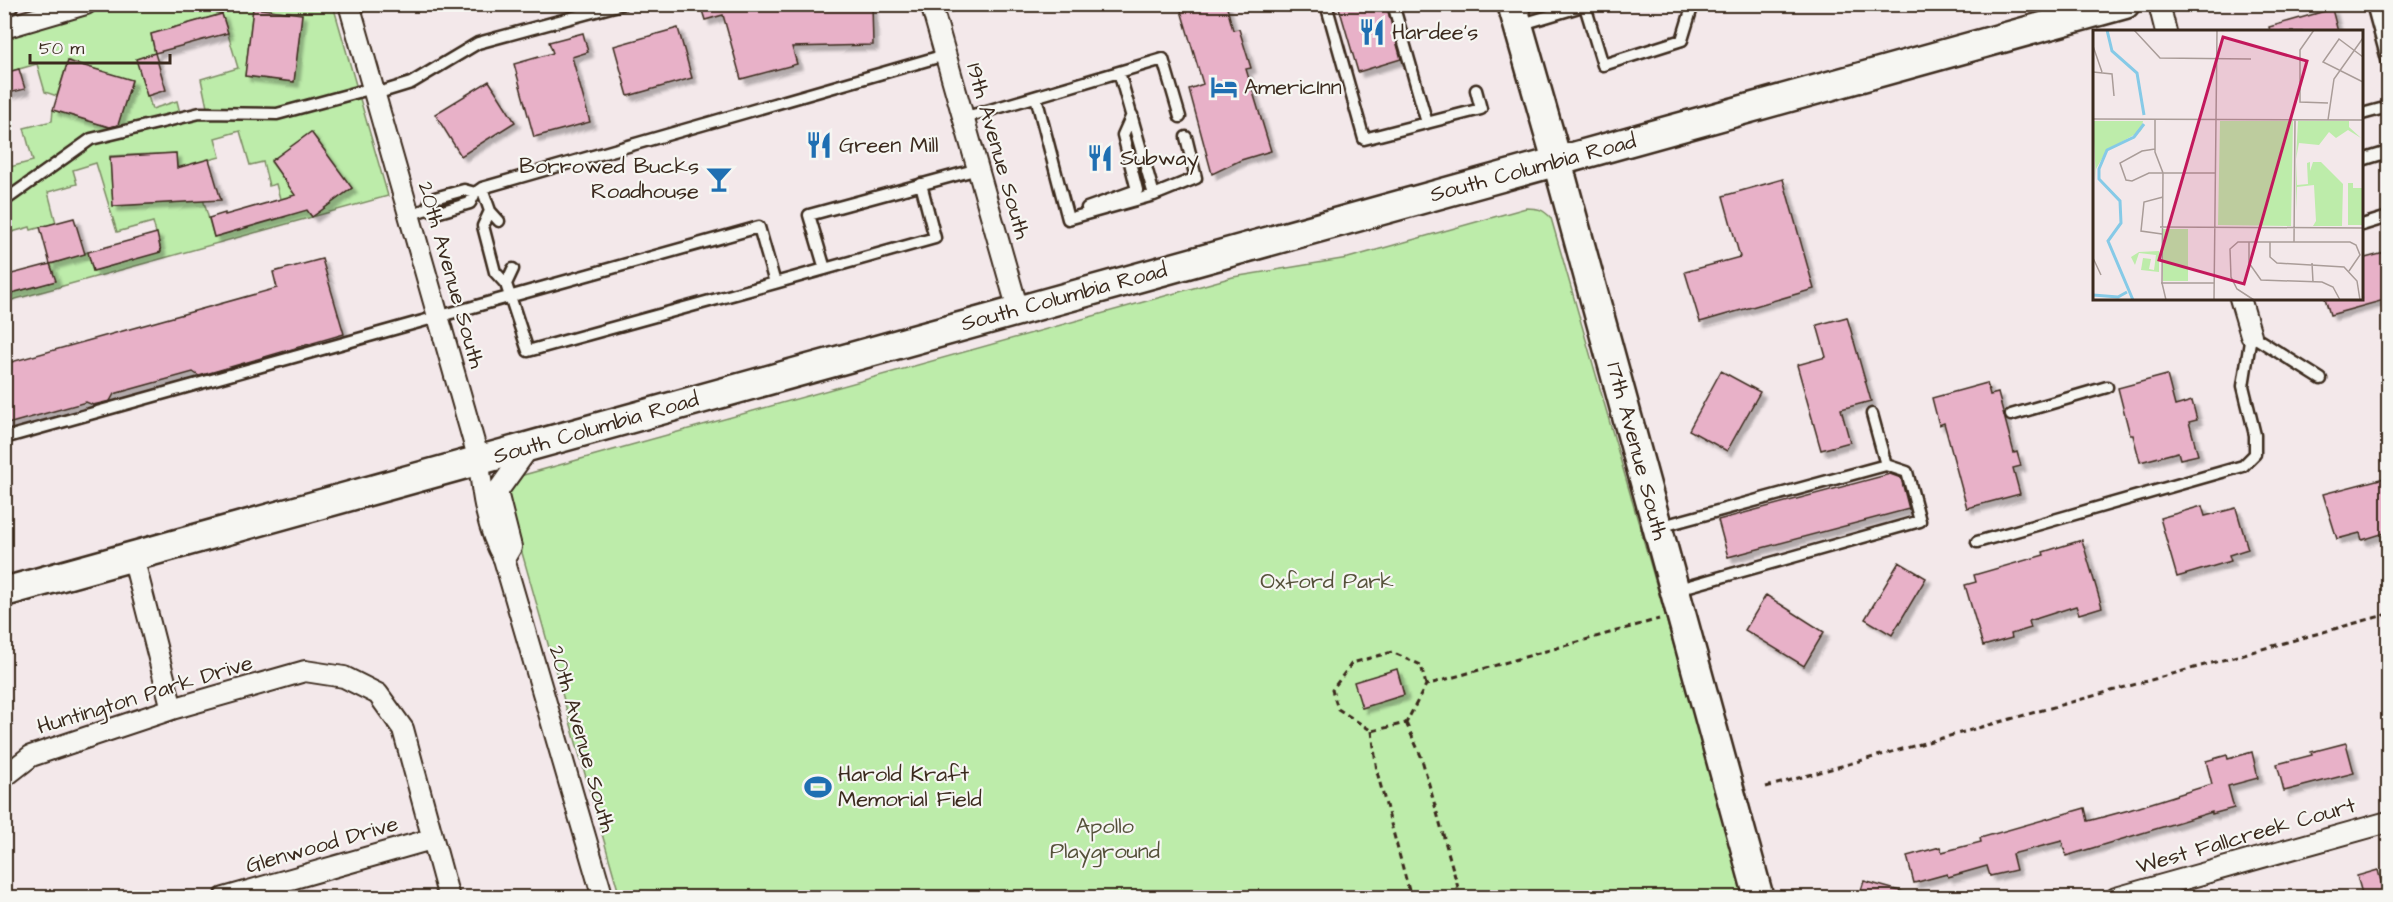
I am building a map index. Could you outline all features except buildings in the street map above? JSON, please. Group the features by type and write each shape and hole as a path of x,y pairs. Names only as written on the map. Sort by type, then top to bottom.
{"main road":[{"name":"South Columbia Road","path":"4,592 2125,4"},
{"name":"17th Avenue South","path":"1515,15 1759,897"}],"street":[{"path":"4,28 86,4"},
{"name":"20th Avenue South","path":"350,4 374,91 418,212 438,317 479,460 483,495 494,540 504,559 603,897"},
{"path":"2159,4 2166,30"},
{"name":"19th Avenue South","path":"932,7 1018,310"},
{"path":"2241,300 2251,335"},
{"name":"20th Avenue South","path":"504,559 511,547 497,492 530,446"},
{"path":"133,557 172,709"},
{"name":"Huntington Park Drive","path":"4,777 31,756 172,709 305,671 344,677 378,694 403,729 432,839"},
{"name":"West Fallcreek Court","path":"2116,897 2388,822"},
{"path":"432,839 448,897"},
{"name":"Glenwood Drive","path":"224,897 432,839"}],"lane":[{"path":"4,201 92,139 200,113 278,114 411,83 478,43 622,4"},
{"path":"932,7 954,4"},
{"path":"1326,4 1365,139 1481,109 1476,90"},
{"path":"1393,4 1427,123"},
{"path":"1515,15 1587,5 1603,64 1682,40 1693,4"},
{"path":"2372,4 2388,63"},
{"path":"418,212 431,199 464,190 479,190 945,55"},
{"path":"963,118 1163,59 1180,117"},
{"path":"1119,72 1154,195"},
{"path":"1036,97 1068,219 1154,195 1197,178 1186,137"},
{"path":"2363,113 2388,107"},
{"path":"1081,216 1088,207 1137,190 1123,135 1132,115"},
{"path":"2363,159 2388,152"},
{"path":"825,269 809,215 978,169"},
{"path":"490,211 483,226 495,272 506,284 528,351 935,238 921,184"},
{"path":"479,190 490,211 499,221"},
{"path":"2363,224 2388,217"},
{"path":"4,438 759,227 775,283"},
{"path":"506,284 513,269"},
{"path":"1977,542 2243,466 2254,454 2255,435 2243,386 2251,335 2321,379"},
{"path":"2011,415 2107,387"},
{"path":"1872,414 1886,465"},
{"path":"1657,527 1886,465 1907,472 1920,520 1678,602"}],"path":[{"path":"1426,685 1420,665 1392,652 1352,663 1332,690 1338,710 1372,731 1406,723 1426,685 1678,602"},
{"path":"1766,787 2388,614"},
{"path":"1406,723 1421,756 1461,897"},
{"path":"1372,731 1377,772 1411,897"}],"green space":[{"path":"115,5 333,5 388,196 5,302 5,295 55,281 51,264 88,252 93,271 161,251 153,222 117,232 96,163 73,170 77,184 48,192 56,223 5,234 5,177 8,176 6,168 33,161 24,128 52,121 53,110 116,129 132,81 68,61 57,96 45,92 37,64 5,73 5,36","holes":["253,8 302,14 294,82 245,76","222,14 238,68 201,79 208,112 181,117 177,101 152,109 137,59 155,53 151,34","240,131 250,165 263,162 269,186 276,184 285,217 214,237 193,164 220,157 215,138","311,132 352,188 312,217 271,162","176,153 179,202 113,206 110,156"]},
{"name":"Oxford Park","path":"1526,208 1540,210 1551,218 1746,897 620,897 507,500 512,484 520,476 1233,277 1348,258"}],"place":[{"name":"Hardee's","path":"1372,32"},
{"name":"AmericInn","path":"1224,87"},
{"name":"Green Mill","path":"819,145"},
{"name":"Subway","path":"1100,158"},
{"name":"Borrowed Bucks Roadhouse","path":"719,179"},
{"name":"Harold Kraft Memorial Field","path":"818,787"}],"park label":[{"name":"Apollo Playground","path":"1105,838"}]}
